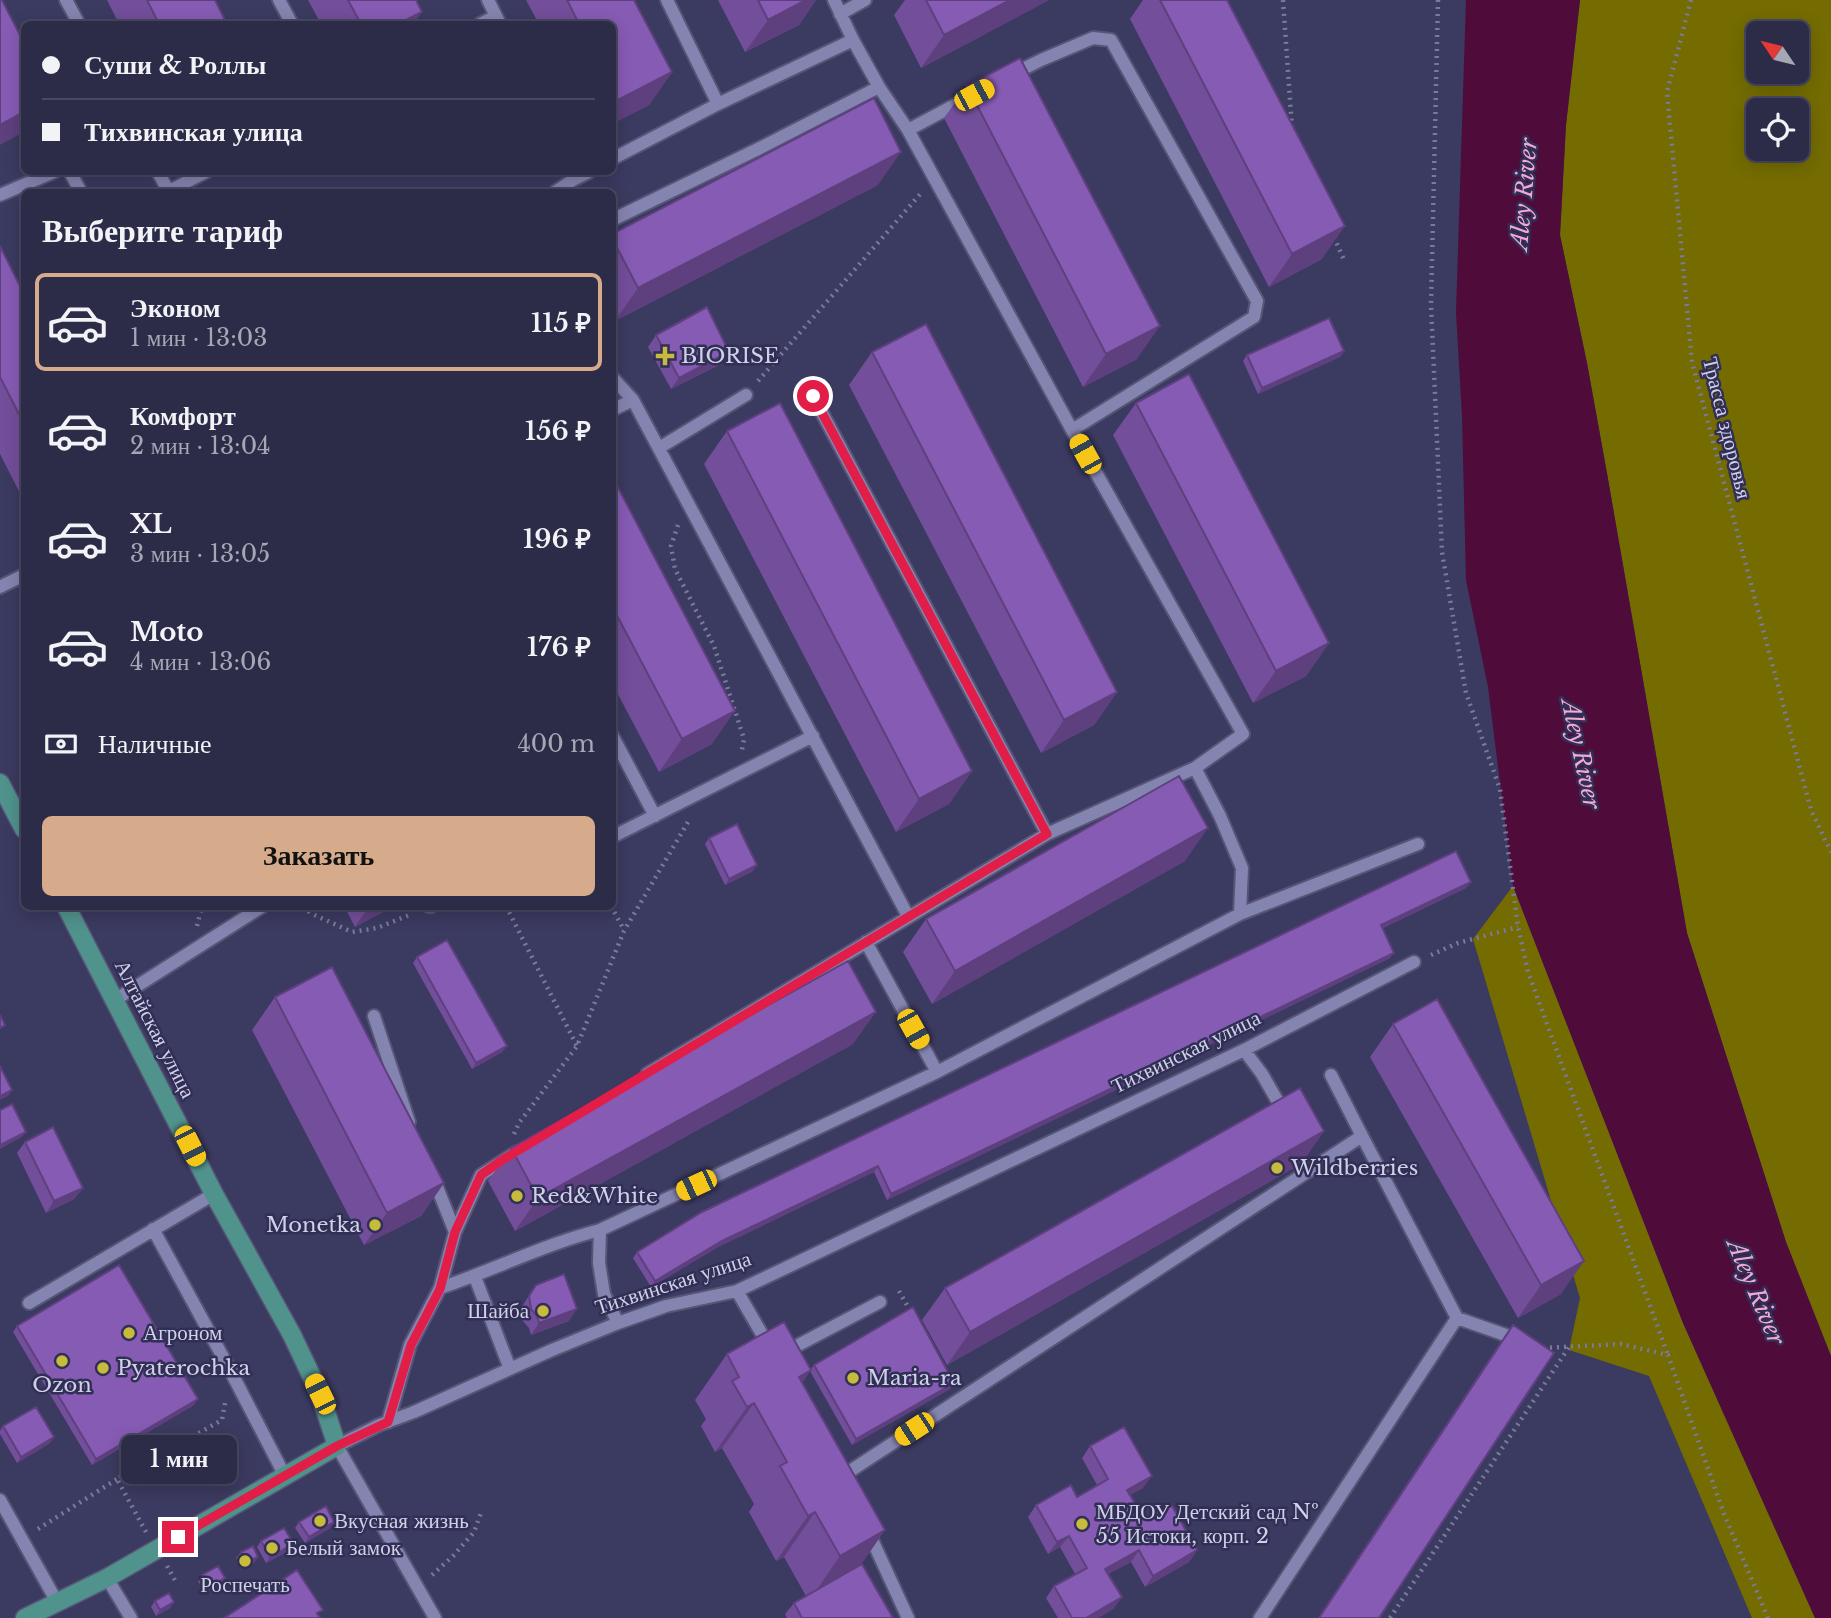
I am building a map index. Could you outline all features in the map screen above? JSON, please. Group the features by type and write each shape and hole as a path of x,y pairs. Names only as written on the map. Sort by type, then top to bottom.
{"main road":[{"path":"0,783 21,823"},
{"name":"Алтайская улица","path":"70,910 214,1194 292,1335 320,1394 337,1446"},
{"name":"Тихвинская улица","path":"25,1618 107,1578 337,1446"}],"street":[{"path":"66,0 77,21"},
{"path":"279,0 290,21"},
{"path":"488,0 498,20"},
{"path":"667,0 718,104"},
{"path":"631,1083 1047,834 1195,768 1243,734 908,130 878,87 834,0"},
{"path":"841,13 865,0"},
{"path":"1004,79 1093,38 1111,40 1256,301 1254,317 1072,430"},
{"path":"616,157 718,104 853,40"},
{"path":"616,218 878,87"},
{"path":"908,130 980,92"},
{"path":"0,195 47,175"},
{"path":"174,189 200,175"},
{"path":"558,189 571,176"},
{"path":"616,381 633,400 908,916"},
{"path":"659,449 746,395"},
{"path":"813,396 1047,834"},
{"path":"616,408 633,400"},
{"path":"0,587 21,576"},
{"path":"616,835 813,736"},
{"path":"616,743 655,816"},
{"path":"1195,768 1220,816 1242,868 1240,914"},
{"path":"440,1289 576,1236 600,1230 937,1072 1240,914 1418,844"},
{"path":"115,1000 257,910"},
{"path":"866,942 937,1072"},
{"name":"Тихвинская улица","path":"337,1446 618,1323 666,1306 737,1291 1244,1051 1414,962"},
{"path":"374,1016 417,1139"},
{"path":"1244,1051 1262,1074 1288,1120"},
{"path":"1331,1075 1457,1318 1543,1348"},
{"path":"843,1475 1311,1160 1362,1136"},
{"path":"388,1422 411,1345 440,1289 455,1232 481,1175 526,1146"},
{"path":"428,1165 455,1232"},
{"path":"29,1303 214,1194"},
{"path":"153,1229 285,1476"},
{"path":"600,1230 599,1263 604,1294 618,1323"},
{"path":"475,1277 510,1368"},
{"path":"737,1291 775,1357 880,1302"},
{"path":"1260,1618 1457,1318"},
{"name":"Алтайская улица","path":"337,1446 435,1618"},
{"path":"0,1500 57,1602"},
{"path":"865,1523 908,1618"},
{"path":"107,1578 131,1618"}],"path":[{"path":"1283,0 1293,138"},
{"path":"1438,0 1431,304 1442,552 1466,693 1500,789 1518,927 1528,972 1724,1514 1768,1618"},
{"name":"Трасса здоровья","path":"1691,0 1667,92 1692,362 1811,810 1831,852"},
{"path":"746,395 934,178"},
{"path":"1334,236 1344,260"},
{"path":"687,500 671,546 674,569 714,646 744,739 737,775"},
{"path":"502,1160 519,1123 577,1046 624,931 707,789"},
{"path":"307,910 310,914 352,932 377,928 422,910"},
{"path":"508,910 577,1046"},
{"path":"613,910 624,931"},
{"path":"1414,962 1458,943 1518,927"},
{"path":"899,1290 912,1314"},
{"path":"1543,1348 1621,1344 1668,1355"},
{"path":"1390,1618 1569,1346"},
{"path":"22,1539 117,1479 222,1420 230,1370"},
{"path":"117,1479 177,1584"},
{"path":"418,1587 453,1556 474,1532 482,1510"}],"shaded area":[{"path":"1580,0 1831,0 1831,1356 1786,1242 1687,933 1587,363 1560,235 1566,125"},
{"path":"1513,886 1683,1323 1815,1618 1752,1618 1649,1376 1569,1350 1580,1298 1473,939"}],"water":[{"name":"Aley River","path":"1466,0 1580,0 1566,125 1560,235 1587,363 1687,933 1786,1242 1831,1356 1831,1618 1815,1618 1683,1323 1513,886 1488,687 1466,580 1462,416 1456,312"}],"building":[{"path":"2,0 21,37 21,114 0,125"},
{"path":"147,0 215,0 226,21 158,21"},
{"path":"348,0 416,0 422,12 404,21 359,21"},
{"path":"567,0 634,0 672,72 618,100 616,21 578,21"},
{"path":"758,0 806,0 768,20"},
{"path":"926,0 1010,0 944,35"},
{"path":"1160,0 1227,0 1345,226 1292,254"},
{"path":"1020,58 1160,326 1106,354 967,86"},
{"path":"874,98 901,152 638,288 616,246 616,232"},
{"path":"0,246 21,288 21,418 0,377"},
{"path":"707,307 729,352 679,378 656,335"},
{"path":"1329,318 1344,351 1262,388 1247,355"},
{"path":"926,324 1117,692 1064,720 872,352"},
{"path":"1189,374 1329,643 1276,671 1136,403"},
{"path":"780,403 972,771 919,799 727,431"},
{"path":"616,484 735,711 682,739 616,614"},
{"path":"1179,776 1208,828 955,971 926,919"},
{"path":"737,824 757,865 729,879 709,838"},
{"path":"1456,851 1471,882 1381,925 1394,953 891,1194 878,1166 722,1241 655,1281 637,1252 702,1212"},
{"path":"447,940 507,1046 476,1063 417,957"},
{"path":"848,961 876,1012 538,1198 511,1148"},
{"path":"332,967 444,1183 387,1213 275,997"},
{"path":"1437,999 1584,1261 1541,1285 1393,1024"},
{"path":"0,1015 5,1025 0,1028"},
{"path":"0,1066 12,1090 0,1096"},
{"path":"1300,1088 1324,1131 970,1332 945,1288"},
{"path":"12,1104 26,1132 0,1145 0,1110"},
{"path":"53,1127 83,1188 54,1201 25,1142"},
{"name":"Pyaterochka","path":"119,1265 198,1399 96,1459 17,1326"},
{"path":"564,1274 577,1309 539,1323 531,1309 529,1296 536,1285"},
{"path":"913,1307 954,1383 856,1439 814,1365"},
{"path":"784,1322 811,1370 799,1377 885,1530 840,1556 815,1512 808,1516 780,1466 787,1462 754,1403 747,1407 732,1381 739,1377 727,1354"},
{"path":"1513,1325 1554,1353 1379,1618 1319,1618"},
{"path":"36,1407 54,1437 21,1457 3,1426"},
{"name":"МБДОУ Детский сад № 55 Истоки, корп. 2","path":"1124,1427 1152,1476 1127,1490 1144,1519 1171,1504 1197,1550 1153,1576 1139,1550 1105,1569 1122,1597 1086,1618 1072,1618 1054,1586 1087,1568 1069,1536 1057,1542 1036,1505 1071,1485 1077,1497 1108,1479 1090,1446"},
{"path":"326,1506 334,1522 309,1537 299,1522"},
{"path":"284,1528 294,1544 270,1557 261,1541"},
{"path":"253,1546 258,1557 246,1562 241,1552"},
{"path":"862,1564 893,1618 802,1618 794,1603"},
{"path":"218,1566 225,1578 209,1587 202,1575"},
{"path":"297,1570 323,1610 317,1613 320,1618 224,1618"},
{"path":"169,1593 174,1602 160,1610 155,1601"}],"place":[{"name":"BIORISE","path":"665,356"},
{"name":"Wildberries","path":"1277,1168"},
{"name":"Red&White","path":"517,1196"},
{"name":"Monetka","path":"375,1225"},
{"name":"Шайба","path":"543,1311"},
{"name":"Агроном","path":"129,1333"},
{"name":"Ozon","path":"62,1361"},
{"name":"Pyaterochka","path":"103,1368"},
{"name":"Maria-ra","path":"853,1378"},
{"name":"Вкусная жизнь","path":"320,1521"},
{"name":"МБДОУ Детский сад № 55 Истоки, корп. 2","path":"1082,1524"},
{"name":"Белый замок","path":"272,1548"},
{"name":"Роспечать","path":"245,1561"}],"route":[{"path":"178,1537 337,1446 388,1422 411,1345 440,1289 455,1232 481,1175 1047,834 813,396"}]}
